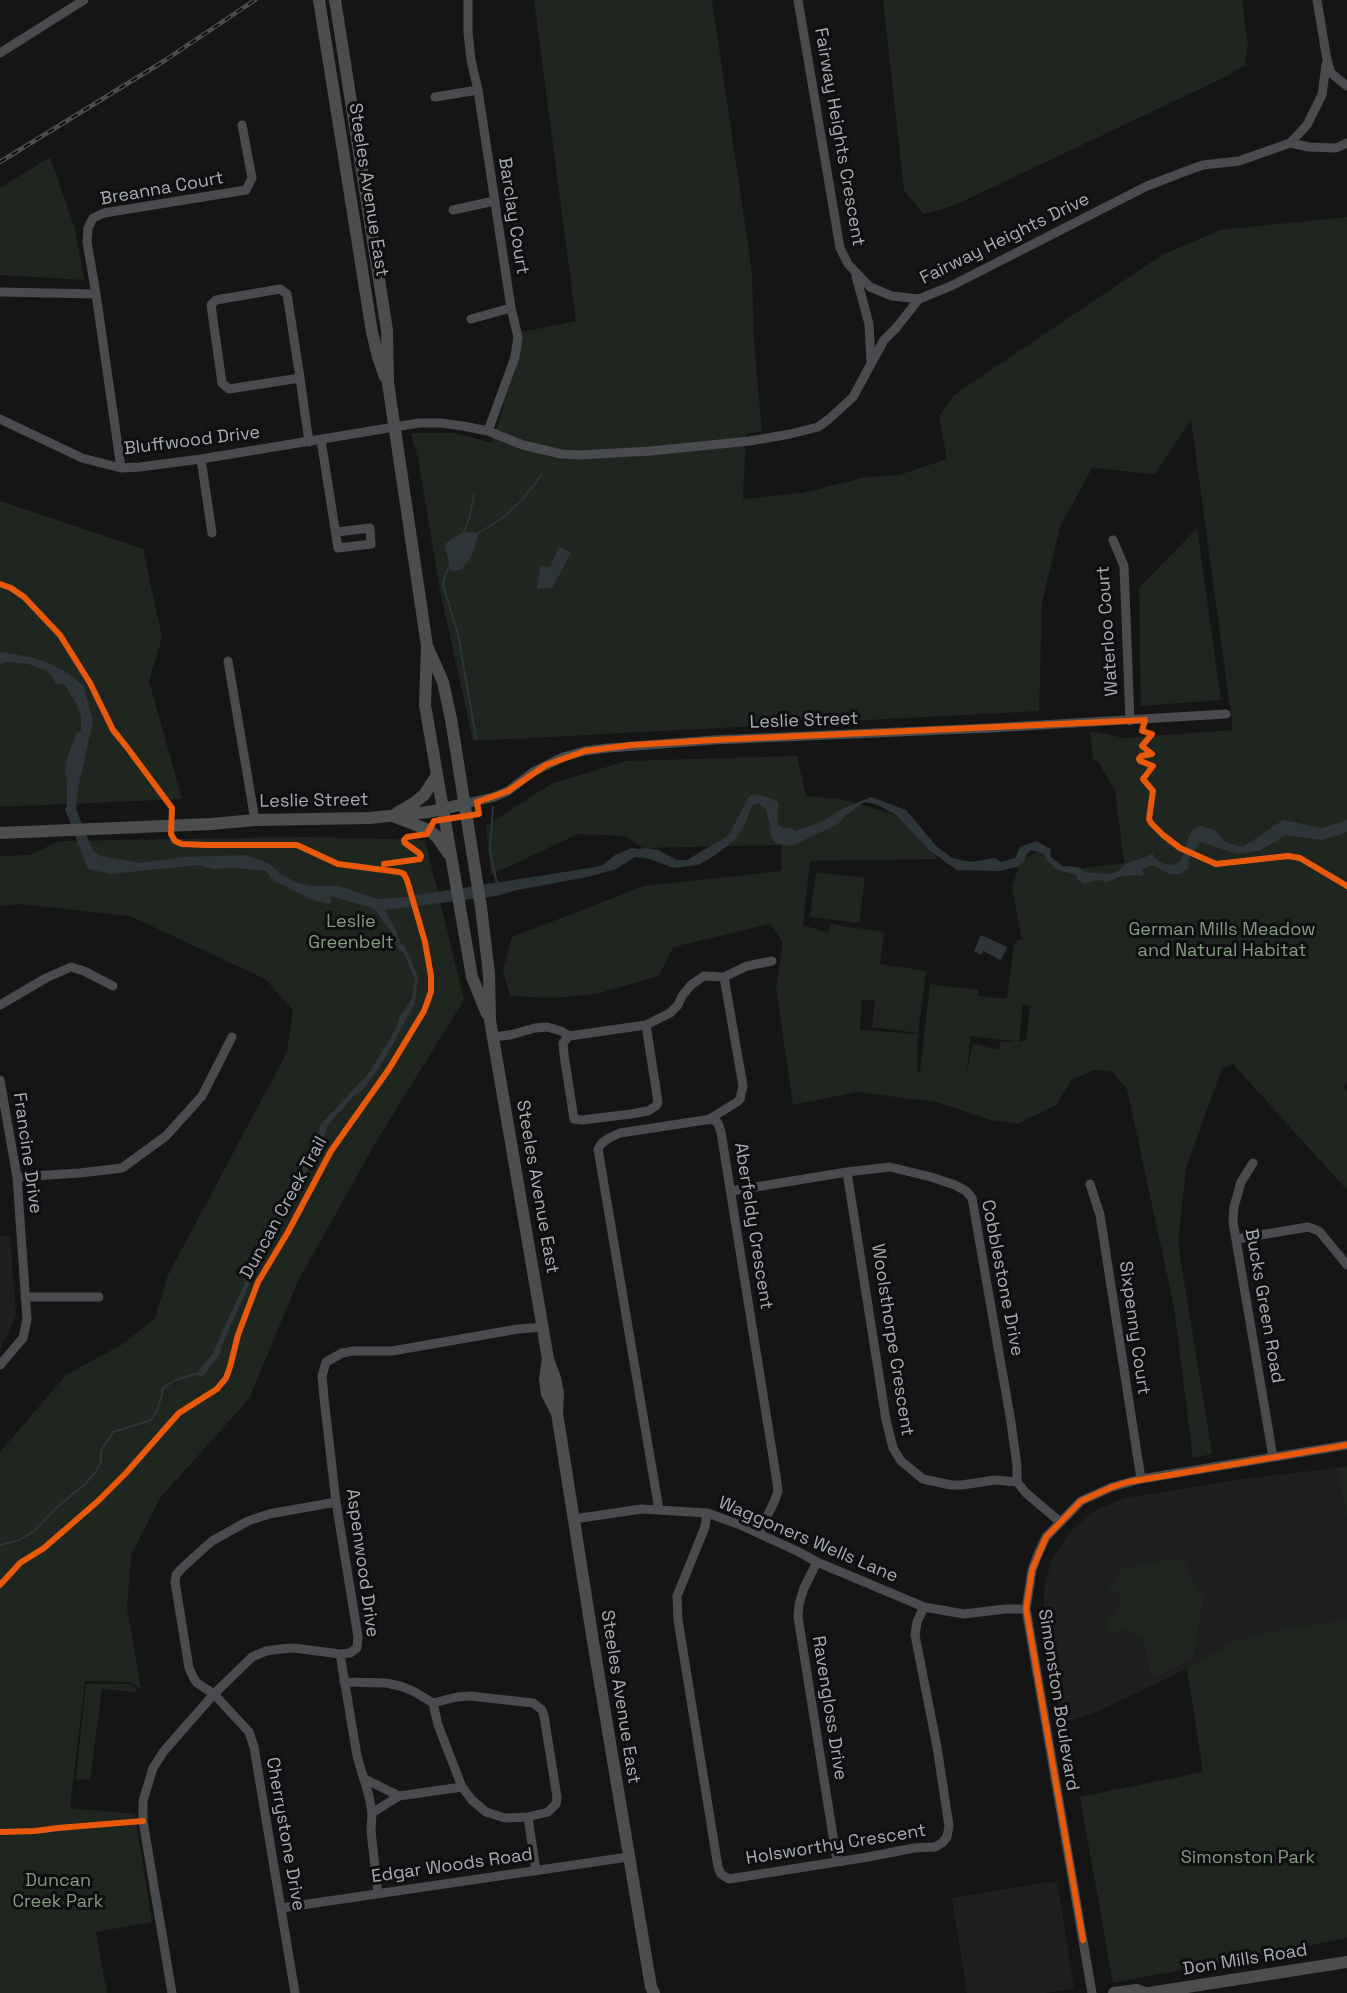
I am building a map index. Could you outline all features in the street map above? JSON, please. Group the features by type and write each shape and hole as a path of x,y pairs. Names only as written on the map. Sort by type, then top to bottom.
{"main road":[{"name":"Steeles Avenue East","path":"319,0 372,332 388,383"},
{"name":"Steeles Avenue East","path":"335,0 387,330 388,383 427,646 425,705 472,977 490,1020"},
{"name":"Steeles Avenue East","path":"427,646 447,697 481,906 489,974 490,1020 544,1327 548,1359 545,1381 547,1394 557,1413 628,1857 652,1991"},
{"path":"391,816 424,795 437,775"},
{"name":"Leslie Street","path":"0,833 255,820 369,818 464,804"},
{"path":"391,816 429,830 437,837 450,856"},
{"name":"Don Mills Road","path":"1113,1993 1137,1990 1147,1993 1347,1962"}],"street":[{"path":"0,53 84,0"},
{"name":"Barclay Court","path":"468,0 470,50 511,308 518,337 518,345 488,431"},
{"name":"Fairway Heights Drive","path":"1317,0 1331,74 1347,86"},
{"name":"Fairway Heights Crescent","path":"800,1 818,125 840,248 854,272 870,287 881,293 919,299"},
{"name":"Fairway Heights Drive","path":"396,428 419,423 441,423 488,431 523,445 561,454 579,455 651,451 750,441 818,427 853,397 884,340 919,299 960,282 1147,186 1196,167 1239,161 1290,143 1307,125 1323,95 1327,60"},
{"path":"435,97 478,90"},
{"name":"Breanna Court","path":"96,294 87,242 88,228 93,218 104,213 246,190 252,178 242,125"},
{"name":"Fairway Heights Drive","path":"1290,143 1309,147 1336,148 1347,143"},
{"path":"453,210 494,201"},
{"name":"Fairway Heights Crescent","path":"854,272 869,324 871,364"},
{"path":"300,378 229,389 222,383 211,305 216,300 280,289 287,294 300,378 309,442"},
{"path":"0,292 96,294 121,468"},
{"path":"471,319 511,308"},
{"name":"Bluffwood Drive","path":"0,419 82,458 121,468 201,459 396,428"},
{"path":"321,440 336,532"},
{"path":"201,459 212,533"},
{"name":"Waterloo Court","path":"1113,540 1124,566 1130,721"},
{"path":"228,661 255,820"},
{"name":"Leslie Street","path":"464,804 508,791 533,772 563,757 608,748 725,739 1130,721 1226,714"},
{"path":"493,1037 547,1027 569,1036 646,1025 670,1013 691,985 704,976 724,977 747,966 772,961"},
{"path":"0,1005 46,978 71,967 113,986"},
{"path":"659,1509 598,1149 602,1143 620,1133 708,1120 740,1099 743,1086 724,977"},
{"path":"569,1036 563,1043 574,1119 631,1114 648,1111 658,1102 646,1025"},
{"path":"17,1177 122,1168 166,1136 202,1096 232,1037"},
{"name":"Francine Drive","path":"0,1080 17,1177 27,1319 23,1338 0,1365"},
{"name":"Aberfeldy Crescent","path":"708,1120 712,1119 718,1123 721,1132 778,1491 759,1533"},
{"name":"Bucks Green Road","path":"1253,1163 1241,1182 1234,1207 1233,1222 1273,1458"},
{"name":"Cobblestone Drive","path":"731,1191 890,1167 931,1176 955,1185 972,1197 1011,1422 1017,1482"},
{"name":"Woolsthorpe Crescent","path":"847,1172 886,1420 893,1448 902,1461 923,1479 951,1485 995,1480 1017,1482"},
{"name":"Sixpenny Court","path":"1090,1184 1100,1215 1141,1479"},
{"path":"1236,1239 1308,1227 1319,1231 1347,1265"},
{"path":"25,1297 99,1297"},
{"name":"Aspenwood Drive","path":"172,1993 143,1821 143,1801 153,1768 164,1750 213,1694 252,1658 266,1651 294,1648 340,1654 354,1652 357,1648 358,1641 336,1502 322,1376 326,1362 342,1353 354,1351 392,1351 518,1329 544,1327"},
{"name":"Simonston Boulevard","path":"1092,1993 1026,1609 1032,1570 1046,1536 1081,1502 1112,1487 1141,1479 1347,1445"},
{"path":"1017,1482 1026,1493 1059,1521"},
{"name":"Cherrystone Drive","path":"295,1993 249,1732 213,1694 197,1683 189,1668 175,1582 176,1575 182,1568 212,1541 248,1521 269,1514 336,1502"},
{"name":"Waggoners Wells Lane","path":"574,1519 626,1511 659,1509 707,1513 759,1533 867,1585 924,1607 964,1614 1026,1609"},
{"name":"Holsworthy Crescent","path":"707,1513 705,1527 677,1596 678,1620 718,1867 721,1874 729,1880 914,1848 935,1847 947,1837 949,1826 915,1635 917,1622 924,1607"},
{"name":"Ravengloss Drive","path":"817,1562 804,1588 798,1617 837,1861"},
{"path":"340,1654 357,1756 365,1779 372,1813 371,1831 378,1894"},
{"path":"345,1682 386,1683 400,1686 433,1703 458,1697 483,1697 532,1703 542,1710 558,1797 553,1809 528,1816 505,1818 486,1812 472,1800 462,1787 438,1725 433,1703"},
{"path":"365,1779 399,1796"},
{"path":"372,1813 399,1796 462,1787"},
{"path":"528,1816 536,1871"},
{"name":"Edgar Woods Road","path":"281,1908 628,1857"}],"shaded area":[{"path":"464,532 479,533 472,555 462,569 455,571 450,569 445,544"},
{"path":"559,546 571,553 552,588 537,589 540,566 550,567"},
{"path":"0,652 30,657 48,663 67,672 84,686 93,722 79,784 76,809 93,850 101,856 140,863 182,857 245,855 270,864 280,874 298,883 311,886 339,886 378,899 405,897 596,867 632,848 658,850 677,860 687,860 729,835 749,796 754,794 778,802 778,825 795,831 821,822 842,809 871,797 906,810 936,846 952,858 971,862 994,858 1001,862 1015,858 1020,847 1036,841 1051,849 1050,856 1062,866 1078,867 1085,872 1110,874 1118,871 1127,863 1152,853 1164,864 1174,865 1181,861 1193,830 1201,826 1214,830 1227,843 1243,847 1283,820 1322,828 1347,820 1347,832 1322,840 1286,835 1261,850 1238,854 1200,842 1189,859 1188,868 1180,874 1169,874 1153,865 1142,869 1144,873 1142,876 1134,875 1119,877 1107,882 1099,880 1084,883 1077,879 1076,875 1056,869 1044,854 1031,850 1024,862 1017,867 998,871 957,870 930,851 896,815 876,804 864,802 838,824 794,845 786,846 776,843 771,837 766,809 758,803 752,806 743,828 734,841 698,865 674,868 650,859 635,857 614,870 582,878 496,896 385,910 418,977 415,1003 377,1071 328,1125 251,1281 220,1354 204,1375 199,1377 199,1371 212,1354 258,1254 312,1149 321,1124 369,1073 412,999 415,980 404,953 398,949 392,933 376,911 330,896 329,904 312,900 273,880 266,871 213,869 199,865 110,874 88,869 65,809 67,781 65,770 68,755 77,732 81,731 81,716 77,705 65,685 56,684 45,670 28,664 7,662 0,664"},
{"path":"981,935 1007,947 1001,960 983,951 981,955 974,951"},
{"path":"0,1236 10,1236 16,1315 0,1350"},
{"path":"1337,1468 1347,1519 1347,1619 1272,1631 1236,1640 1194,1665 1099,1711 1063,1723 1045,1623 1044,1590 1051,1561 1069,1533 1092,1512 1124,1498 1243,1479"},
{"path":"1057,1881 1074,1988 1045,1993 967,1993 952,1898"}],"green space":[{"name":"German Mills Meadow and Natural Habitat","path":"534,0 712,0 752,272 754,343 762,431 746,434 743,499 802,493 867,477 899,475 947,459 939,416 954,395 1162,255 1220,230 1347,217 1347,1082 1344,1087 1347,1092 1347,1190 1233,1064 1222,1068 1186,1168 1178,1243 1212,1454 1193,1458 1174,1307 1127,1089 1111,1071 1093,1070 1072,1080 1056,1105 1017,1124 990,1120 937,1102 856,1092 793,1105 776,987 783,942 770,924 673,947 659,976 596,994 555,998 510,996 503,970 512,937 644,886 782,871 781,845 643,848 625,836 578,834 491,875 486,826 551,784 626,761 797,756 806,796 841,799 896,815 938,859 810,861 803,925 828,933 830,924 884,932 880,964 926,971 918,1033 872,1027 875,1001 862,999 860,1030 918,1034 917,1070 920,1072 930,984 978,990 978,996 1008,999 1014,946 1018,940 1022,940 1012,888 1021,858 1043,851 1062,871 1124,863 1115,790 1098,762 1093,759 1090,731 1124,738 1233,730 1191,419 1155,474 1092,468 1060,527 1042,602 1039,711 473,741 440,591 418,459 411,433 455,433 492,443 521,347 522,332 576,321","holes":["1023,1004 1030,1007 1026,1040 1019,1042","971,1036 1014,1041 1014,1042 1001,1041 999,1050 973,1044 966,1076"]},
{"path":"883,0 1242,0 1248,44 1245,65 1225,77 953,206 923,214 904,190"},
{"path":"50,157 75,229 84,280 0,275 0,188"},
{"path":"0,501 143,549 162,637 149,681 182,799 0,807"},
{"path":"1197,528 1221,700 1141,706 1139,588"},
{"name":"Leslie Greenbelt","path":"303,837 425,840 464,1000 377,1140 298,1281 249,1399 160,1498 131,1555 127,1608 141,1689 129,1682 85,1681 70,1808 135,1814 152,1922 96,1932 107,1993 0,1993 0,1452 66,1375 123,1344 155,1318 168,1275 287,1052 293,1010 265,979 130,916 19,904 0,906 0,856 30,855 59,841"},
{"path":"816,872 865,878 859,923 810,917"},
{"path":"1347,1466 1347,1519 1337,1468"},
{"path":"1184,1559 1191,1577 1204,1595 1193,1657 1152,1679 1143,1640 1127,1631 1121,1630 1111,1634 1106,1621 1117,1613 1121,1604 1119,1595 1108,1588 1123,1568"},
{"name":"Simonston Park","path":"1347,1619 1347,1938 1113,1983 1080,1797 1203,1772 1187,1668 1236,1640 1272,1631"},
{"path":"86,1684 128,1684 137,1688 136,1692 102,1689 90,1780 76,1779"}],"waterway":[{"path":"479,533 504,517 522,500 542,474"},
{"path":"464,532 474,495"},
{"path":"450,566 443,585 458,634 476,738"},
{"path":"493,807 490,850 497,884"},
{"path":"0,1545 19,1540 33,1532 56,1508 85,1484 101,1462 101,1451 113,1432 151,1420 157,1411 162,1389 175,1380 202,1372"}],"railway":[{"path":"0,162 164,61 255,0"}],"cycle path":[{"name":"Duncan Creek Trail","path":"0,584 24,597 60,635 90,683 113,730 172,808 171,834 175,841 182,844 205,845 297,845 338,864 404,874 425,942 431,976 431,992 424,1011 389,1069 331,1151 288,1232 258,1282 238,1335 226,1378 217,1389 179,1413 98,1501 44,1548 20,1563 0,1585"},
{"path":"384,864 420,859 419,853 405,843 404,840 407,837 427,834 434,821 479,814 477,802 508,791 546,765 585,751 632,745 714,740 1145,720 1142,731 1152,734 1142,746 1152,754 1141,756 1139,759 1153,766 1143,779 1153,791 1149,819 1163,835 1180,848 1216,864 1288,856 1300,858 1347,886"},
{"path":"1083,1940 1026,1609 1032,1570 1046,1537 1081,1501 1128,1482 1347,1445"},
{"path":"0,1832 143,1821"}],"park label":[{"name":"Duncan Creek Park","path":"58,1891"}]}
